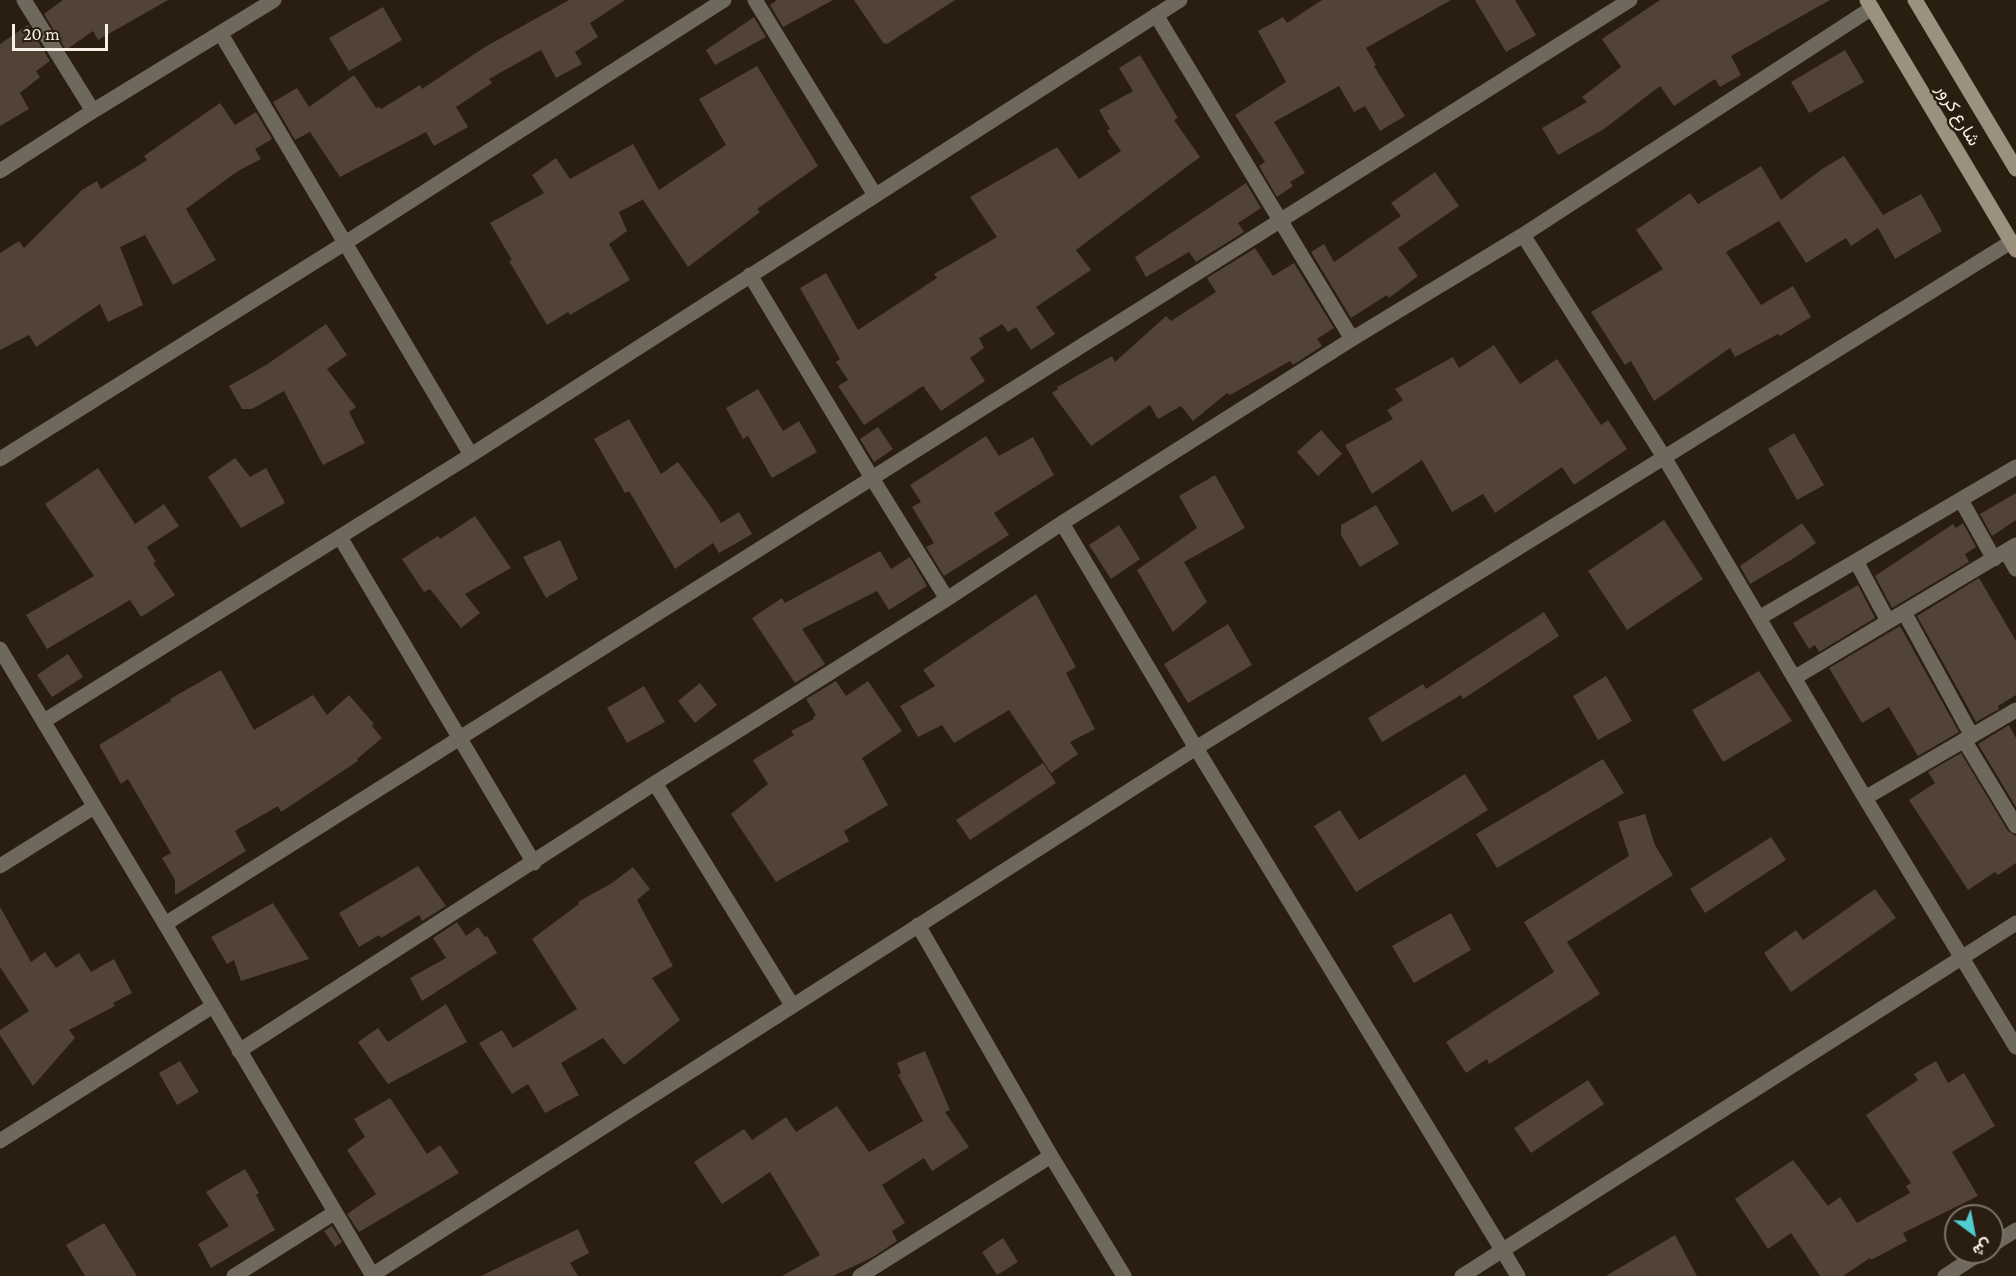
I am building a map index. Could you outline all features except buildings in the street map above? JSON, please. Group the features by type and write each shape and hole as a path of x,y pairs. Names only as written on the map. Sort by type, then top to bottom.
{"main road":[{"name":"شارع كرور","path":"1915,0 2016,169"},
{"name":"شارع كرور","path":"1870,4 2014,246"}],"street":[{"path":"24,0 93,111"},
{"path":"0,171 274,0"},
{"path":"0,459 345,243 724,0"},
{"path":"755,0 876,195"},
{"path":"44,721 471,455 1180,0"},
{"path":"165,924 1630,0"},
{"path":"239,1051 655,783 947,599 1062,523 1352,339 1523,235 1870,4"},
{"path":"1156,15 1352,339"},
{"path":"220,34 471,455"},
{"path":"1523,235 1664,458 1960,958 2016,1047"},
{"path":"0,649 372,1276 1196,748 1664,458 2014,246"},
{"path":"750,275 947,599"},
{"path":"1759,618 2016,467"},
{"path":"1961,500 2005,552 2016,569"},
{"path":"1062,523 1196,748 1518,1276"},
{"path":"340,537 534,863"},
{"path":"1794,678 2005,552"},
{"path":"1856,561 1888,621"},
{"path":"1904,612 2016,826"},
{"path":"1865,798 2016,710"},
{"path":"655,783 792,1005"},
{"path":"0,866 94,807"},
{"path":"1462,1276 2016,923"},
{"path":"918,925 1051,1156 1124,1276"},
{"path":"0,1141 213,1006"},
{"path":"860,1276 1051,1156"},
{"path":"234,1276 334,1213"},
{"path":"1944,1276 1963,1264"}]}
